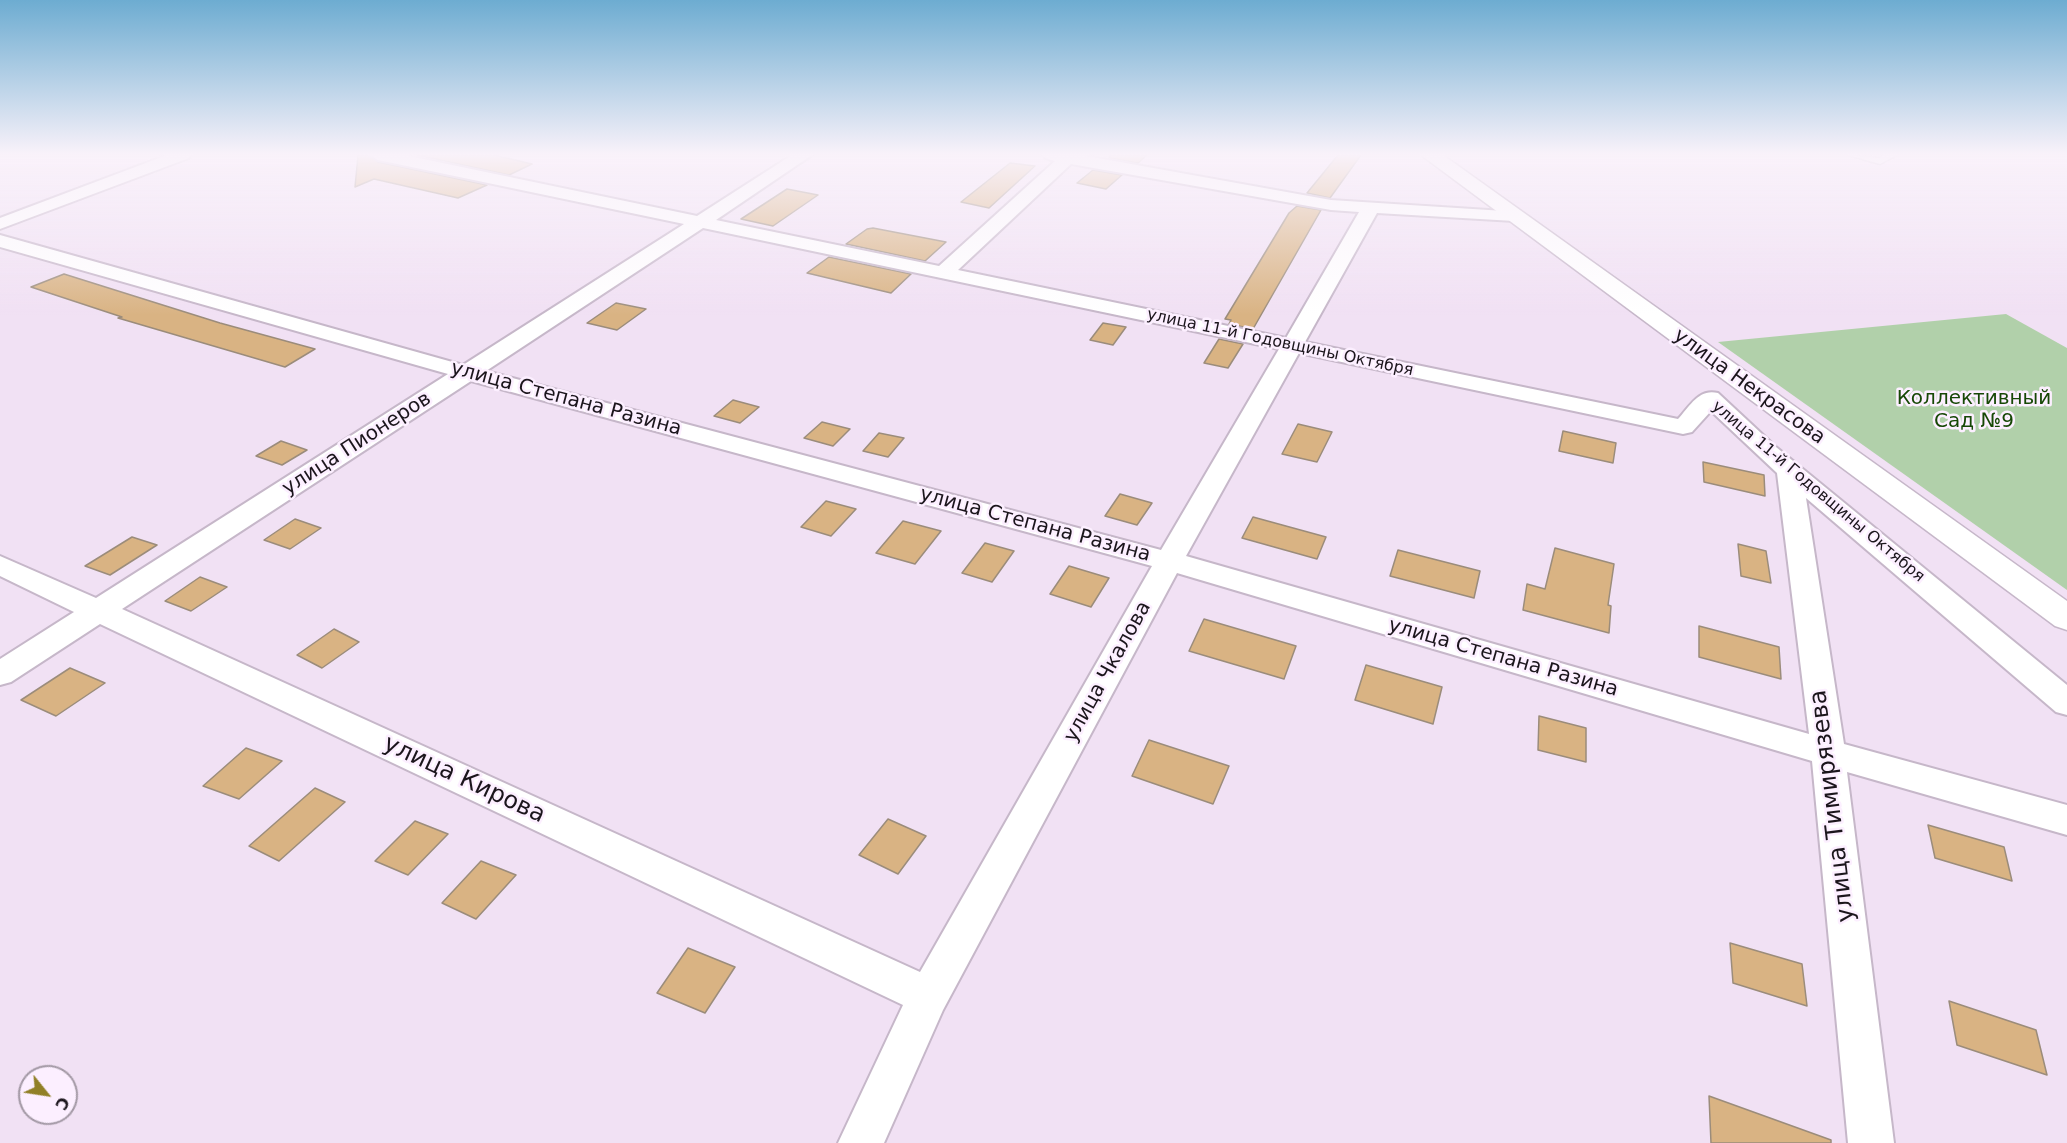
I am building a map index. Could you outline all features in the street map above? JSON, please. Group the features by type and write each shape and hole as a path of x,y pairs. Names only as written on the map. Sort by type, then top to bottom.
{"street":[{"path":"0,224 42,208"},
{"name":"улица 11-й Годовщины Октября","path":"633,208 1683,427 1710,398 1767,452 2067,703"},
{"name":"улица Пионеров","path":"0,674 721,208"},
{"path":"943,273 1009,208"},
{"path":"1364,208 1514,216"},
{"name":"улица Некрасова","path":"1503,208 2067,618"},
{"name":"улица Чкалова","path":"861,1143 928,996 1169,561 1370,209"},
{"name":"улица Степана Разина","path":"0,241 468,373 1169,561 2067,820"},
{"name":"улица Тимирязева","path":"1789,469 1828,752 1871,1143"},
{"name":"улица Кирова","path":"0,565 928,996"}],"green space":[{"name":"Коллективный Сад №9","path":"2006,314 2067,348 2067,590 1718,342"}],"building":[{"path":"757,208 799,208 773,226 741,219"},
{"path":"1294,208 1321,210 1253,329 1229,324 1231,320 1225,319 1289,213"},
{"path":"873,228 946,242 925,261 846,244 867,229"},
{"path":"829,257 911,274 891,293 807,273"},
{"path":"64,274 220,323 315,349 285,367 118,318 122,317 31,287"},
{"path":"616,303 646,309 617,330 587,323"},
{"path":"1103,323 1126,327 1113,345 1090,340"},
{"path":"1219,339 1243,344 1228,368 1204,363"},
{"path":"733,400 759,407 740,423 714,416"},
{"path":"822,422 850,429 833,446 804,438"},
{"path":"1298,424 1332,432 1317,462 1282,454"},
{"path":"1563,431 1616,443 1613,463 1559,451"},
{"path":"879,433 904,438 888,457 863,451"},
{"path":"281,441 307,450 282,465 256,456"},
{"path":"1703,462 1764,475 1765,496 1704,482"},
{"path":"1120,494 1152,503 1137,525 1105,516"},
{"path":"826,501 856,509 831,536 801,527"},
{"path":"1253,517 1326,537 1317,559 1242,538"},
{"path":"295,519 321,528 290,549 264,540"},
{"path":"903,521 941,531 915,564 876,553"},
{"path":"132,537 157,545 110,575 85,566"},
{"path":"985,543 1014,551 992,582 962,573"},
{"path":"1738,544 1766,551 1771,583 1741,576"},
{"path":"1555,548 1614,564 1608,605 1611,606 1609,633 1523,610 1527,584 1545,589"},
{"path":"1398,550 1480,571 1474,598 1390,576"},
{"path":"1069,566 1109,578 1091,607 1050,594"},
{"path":"200,577 227,587 191,611 165,601"},
{"path":"1204,619 1296,646 1284,679 1189,651"},
{"path":"1699,626 1779,647 1781,679 1699,657"},
{"path":"334,629 359,642 322,668 297,655"},
{"path":"1366,665 1442,687 1433,724 1355,700"},
{"path":"70,668 105,683 56,716 21,700"},
{"path":"1539,716 1586,728 1586,762 1538,750"},
{"path":"1149,740 1229,766 1213,804 1132,776"},
{"path":"246,748 282,761 239,799 203,786"},
{"path":"315,788 345,802 279,861 249,846"},
{"path":"888,819 926,836 898,874 859,855"},
{"path":"415,821 448,834 408,875 375,861"},
{"path":"1928,825 2004,847 2012,881 1935,858"},
{"path":"481,861 516,875 476,919 442,903"},
{"path":"1730,943 1802,964 1807,1006 1733,983"},
{"path":"688,948 735,967 705,1013 657,993"},
{"path":"1949,1001 2036,1030 2047,1075 1957,1045"},
{"path":"1709,1096 1831,1140 1831,1143 1711,1143"}]}
